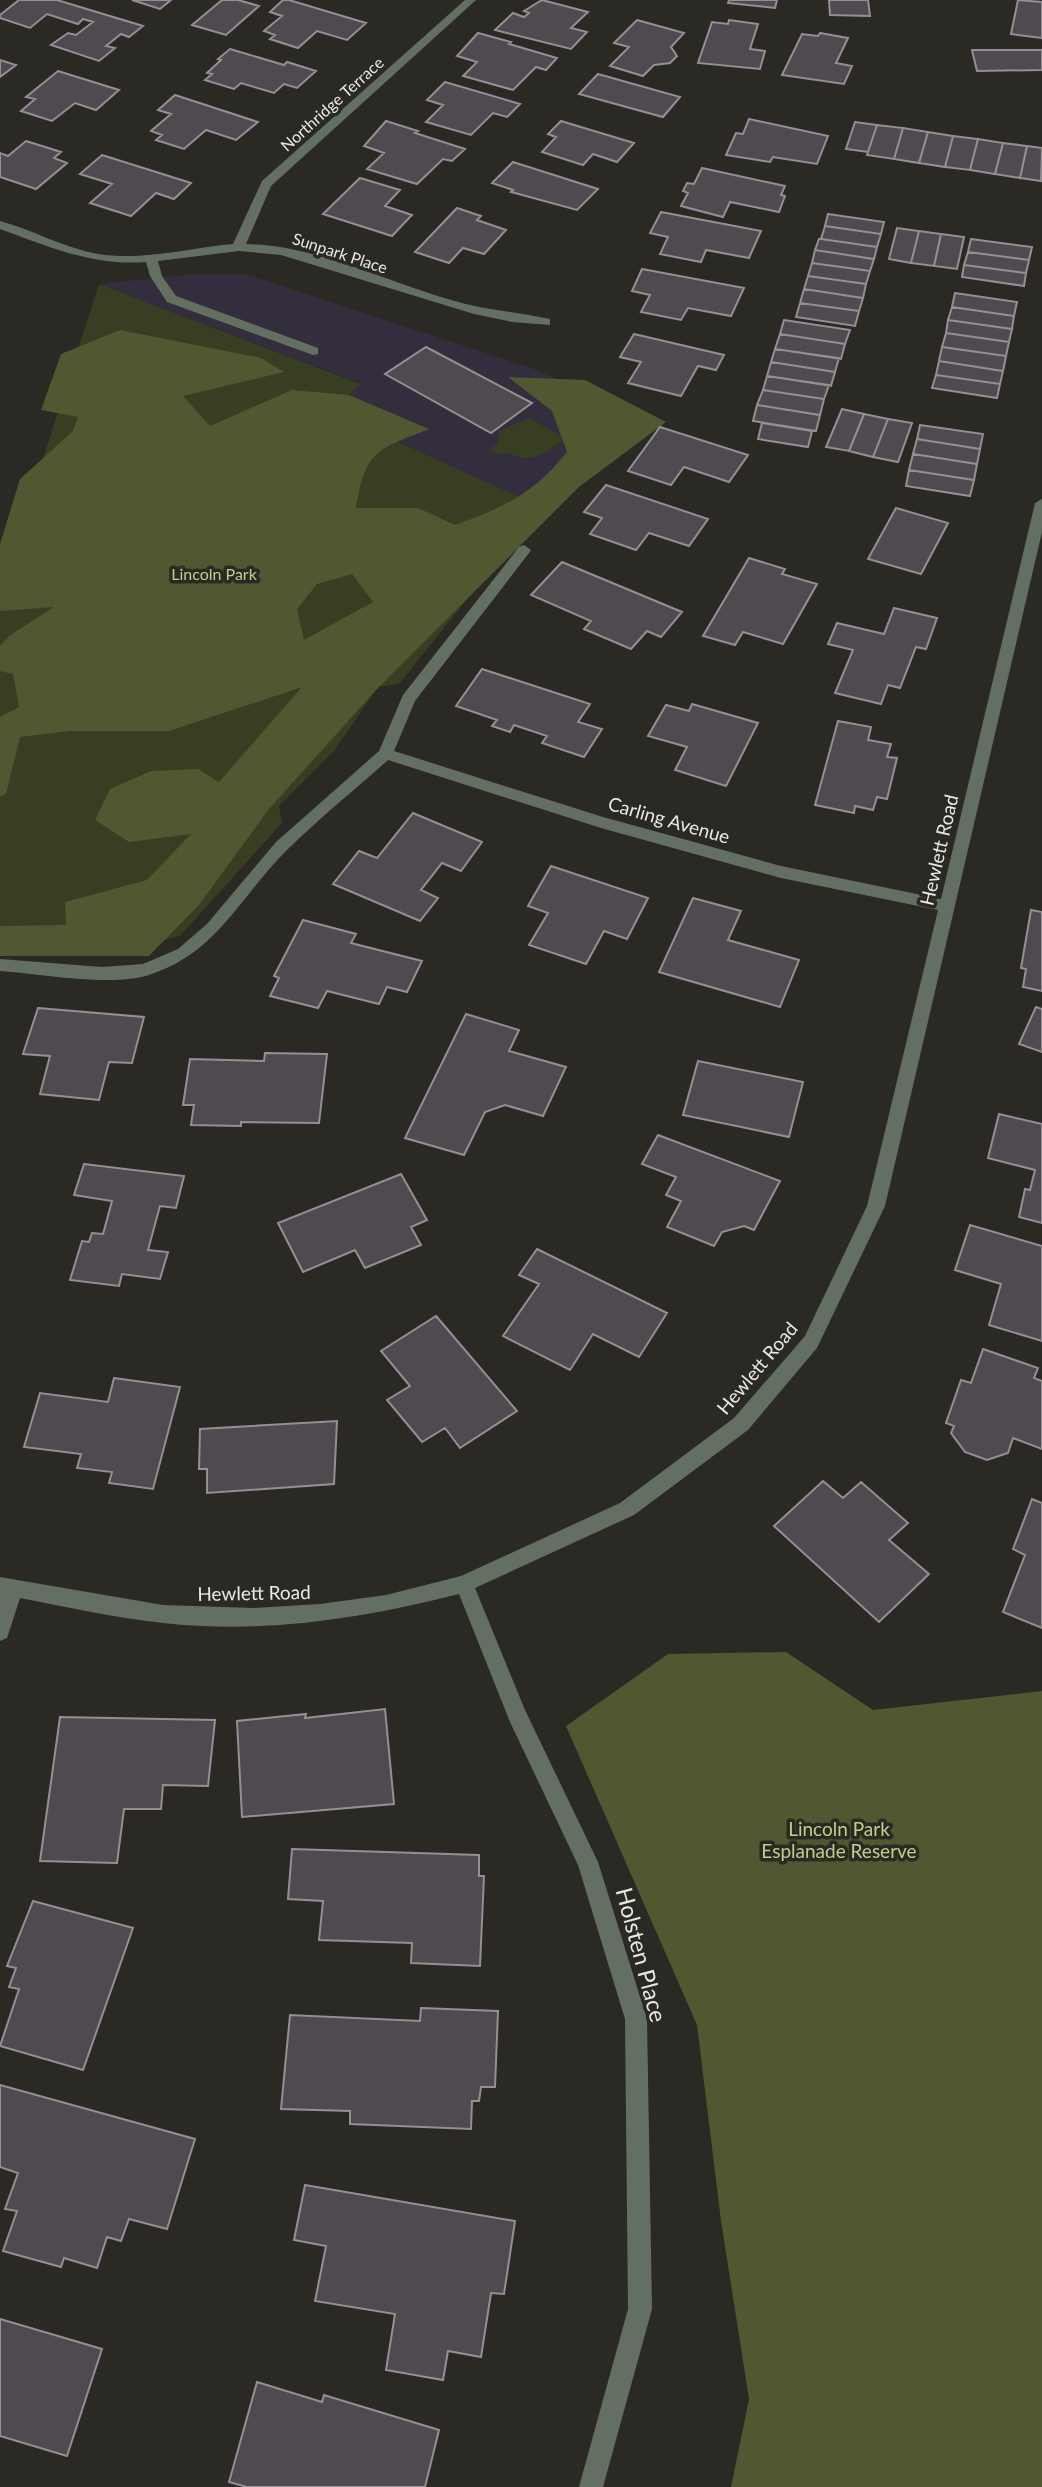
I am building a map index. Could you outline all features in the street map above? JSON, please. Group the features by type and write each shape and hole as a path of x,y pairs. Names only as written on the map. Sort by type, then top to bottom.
{"street":[{"name":"Northridge Terrace","path":"238,248 267,184 471,0"},
{"name":"Sunpark Place","path":"0,225 78,252 110,259 151,258 238,248 293,254 478,314 547,322"},
{"path":"151,258 156,276 171,299 313,351"},
{"name":"Hewlett Road","path":"7,1587 163,1614 254,1616 320,1613 386,1604 464,1584 627,1510 741,1424 811,1342 876,1206 1042,503"},
{"path":"0,965 102,973 145,970 184,953 213,928 281,846 385,754 408,699 524,550"},
{"name":"Carling Avenue","path":"385,754 601,822 781,872 947,906"},
{"name":"Holsten Place","path":"464,1584 517,1715 588,1862 636,2019 640,2309 591,2487"},
{"path":"0,1632 7,1587"}],"shaded area":[{"path":"194,274 243,274 264,280 537,370 619,407 538,505 330,412 360,383 99,284"}],"green space":[{"name":"Lincoln Park","path":"99,284 361,384 331,412 538,505 517,537 399,684 378,687 334,751 279,806 282,823 180,936 120,951 0,944 0,592"},
{"name":"Lincoln Park","path":"120,330 261,358 284,372 183,396 210,426 292,390 349,395 429,429 397,442 377,454 364,474 356,508 418,508 455,525 517,498 542,479 567,452 552,411 508,377 585,380 666,422 579,487 376,690 269,809 199,905 149,956 0,956 0,926 66,925 65,902 147,880 191,834 129,842 95,820 110,789 151,771 198,769 219,782 302,687 169,731 70,731 20,737 6,794 0,796 0,717 19,707 13,674 0,671 0,646 9,636 54,607 0,611 0,544 20,479 73,431 78,417 41,410 61,354","holes":["352,574 373,602 304,640 297,609 317,584"]},
{"path":"530,418 565,439 531,458 508,452 500,455 490,450 499,442 499,431"},
{"name":"Lincoln Park Esplanade Reserve","path":"786,1652 873,1710 1042,1691 1042,2487 731,2487 749,2399 721,2221 697,2025 566,1726 668,1654"}],"building":[{"path":"19,0 57,0 143,26 129,37 121,34 106,46 115,48 99,61 51,45 68,33 76,35 93,22 83,19 78,24 47,14 30,28 0,18 0,15"},
{"path":"132,0 171,0 160,9"},
{"path":"222,0 238,0 259,6 226,35 192,25"},
{"path":"283,0 366,23 347,40 317,31 298,48 270,39 275,35 264,31 282,16 270,12"},
{"path":"542,0 588,12 571,28 587,32 571,49 495,30 513,13 524,17 529,13 524,11"},
{"path":"729,0 777,0 775,8 728,3"},
{"path":"829,0 868,0 870,16 830,15"},
{"path":"1018,0 1042,2 1042,38 1011,34"},
{"path":"637,20 684,33 671,47 677,56 670,63 654,65 643,76 610,66 629,47 614,43"},
{"path":"729,20 758,24 750,49 765,51 760,69 698,63 712,22 728,24"},
{"path":"478,33 557,58 546,70 536,67 513,90 463,76 477,62 457,56"},
{"path":"820,33 848,38 836,63 852,66 844,84 782,75 802,34 818,36"},
{"path":"230,49 284,65 287,62 316,71 297,88 284,84 274,93 241,83 234,89 205,80 212,74 207,73 221,60 218,59"},
{"path":"972,50 1042,50 1042,70 977,71"},
{"path":"0,60 16,65 0,77"},
{"path":"58,71 119,90 96,110 75,103 52,121 21,111 35,99 26,97"},
{"path":"598,74 680,97 663,117 579,94"},
{"path":"445,82 520,104 507,117 493,113 471,135 426,122 443,105 427,100"},
{"path":"175,95 258,122 236,140 206,130 184,149 156,140 162,135 151,131 171,114 158,110"},
{"path":"749,119 828,136 817,164 773,157 770,162 726,155 736,133 743,134"},
{"path":"386,121 465,149 452,161 443,159 417,184 367,169 384,153 364,146"},
{"path":"561,121 634,143 617,162 593,154 583,165 542,152 556,137 548,134"},
{"path":"855,122 877,125 868,152 846,149"},
{"path":"877,125 903,128 894,159 867,155"},
{"path":"903,128 928,132 919,163 894,159"},
{"path":"928,132 953,136 945,167 919,163"},
{"path":"953,136 978,139 970,170 945,167"},
{"path":"978,139 1003,143 995,174 970,170"},
{"path":"26,141 61,152 54,158 67,163 36,189 0,177 0,153 8,156"},
{"path":"1003,143 1027,146 1020,178 995,174"},
{"path":"1027,146 1042,148 1041,181 1020,178"},
{"path":"102,155 191,183 174,199 156,193 131,216 90,203 112,184 80,174"},
{"path":"513,162 598,189 577,210 511,192 513,190 492,183"},
{"path":"702,168 785,186 781,195 785,196 779,212 730,202 723,217 681,206 688,193 683,191 687,183 694,184"},
{"path":"360,178 400,190 385,206 412,215 392,236 323,214"},
{"path":"457,208 481,216 477,220 506,230 484,254 463,248 449,263 415,252"},
{"path":"661,212 761,231 749,258 706,250 701,262 660,254 668,237 650,233"},
{"path":"828,214 884,222 881,234 825,226"},
{"path":"825,226 881,234 877,247 821,239"},
{"path":"897,228 919,231 911,263 889,259"},
{"path":"919,231 941,234 934,266 911,263"},
{"path":"941,234 964,237 957,269 934,266"},
{"path":"819,239 877,247 874,259 815,250"},
{"path":"971,239 1032,247 1029,260 968,252"},
{"path":"815,250 874,259 870,271 812,263"},
{"path":"968,252 1029,260 1026,273 964,265"},
{"path":"812,263 870,271 866,284 808,276"},
{"path":"964,265 1026,273 1024,286 962,277"},
{"path":"642,269 744,288 731,316 688,308 681,320 641,312 650,295 632,291"},
{"path":"808,276 866,284 863,298 804,289"},
{"path":"804,289 863,298 859,311 800,303"},
{"path":"955,293 1017,302 1014,316 952,307"},
{"path":"800,303 859,311 855,326 796,317"},
{"path":"952,307 1014,316 1012,329 948,320"},
{"path":"784,320 850,330 845,344 780,334"},
{"path":"948,320 1012,329 1009,342 946,333"},
{"path":"946,333 1009,342 1006,356 942,347"},
{"path":"634,334 724,355 716,370 698,366 681,396 628,383 641,362 620,357"},
{"path":"780,334 845,344 841,359 775,349"},
{"path":"426,347 532,403 491,433 385,374"},
{"path":"942,347 1006,356 1003,371 939,361"},
{"path":"775,349 839,358 835,372 771,362"},
{"path":"939,361 1003,371 1000,384 936,375"},
{"path":"771,362 835,372 831,386 767,376"},
{"path":"936,375 1000,384 997,398 932,388"},
{"path":"767,376 829,385 824,399 763,390"},
{"path":"763,390 824,399 820,415 757,405"},
{"path":"757,405 820,415 816,431 753,421"},
{"path":"842,409 864,414 849,451 826,447"},
{"path":"864,414 888,419 873,457 849,451"},
{"path":"888,419 912,423 898,462 873,457"},
{"path":"762,423 812,431 808,447 758,439"},
{"path":"920,425 983,434 980,449 917,439"},
{"path":"660,427 748,455 729,482 684,467 671,485 628,471"},
{"path":"917,439 980,449 977,464 913,454"},
{"path":"913,454 977,464 974,480 909,470"},
{"path":"909,470 974,480 970,496 906,486"},
{"path":"606,485 708,519 689,546 649,533 636,550 590,534 602,518 584,512"},
{"path":"896,508 948,523 921,574 868,559"},
{"path":"749,558 785,569 782,574 817,584 783,644 743,632 735,645 703,636"},
{"path":"562,562 682,612 661,637 647,631 631,649 584,629 591,621 531,595"},
{"path":"894,608 937,618 926,649 916,647 900,688 888,685 881,704 835,693 853,650 828,644 837,623 884,634"},
{"path":"482,669 590,704 578,722 602,729 584,757 542,743 547,736 514,725 510,732 492,726 497,720 456,706"},
{"path":"692,704 758,723 726,786 675,770 687,747 648,736 666,705 689,711"},
{"path":"838,721 871,727 868,740 891,744 887,757 897,758 887,799 877,797 873,810 855,806 854,813 815,805"},
{"path":"413,813 482,842 461,871 442,863 421,890 438,898 420,921 333,884 359,851 377,858"},
{"path":"551,866 648,898 627,939 604,931 586,964 529,945 548,913 528,906"},
{"path":"693,898 741,911 728,940 799,960 780,1007 659,972"},
{"path":"1031,910 1042,912 1042,991 1023,987 1026,969 1021,968"},
{"path":"303,920 356,934 351,943 422,961 407,992 387,987 379,1004 327,991 318,1008 270,996 279,978 274,976"},
{"path":"1036,1007 1042,1009 1042,1052 1019,1044"},
{"path":"38,1008 144,1017 132,1063 109,1062 99,1100 40,1094 50,1056 23,1054"},
{"path":"466,1014 519,1030 509,1051 566,1067 543,1116 505,1105 485,1112 464,1155 405,1138"},
{"path":"265,1053 327,1054 319,1123 241,1122 241,1126 191,1125 194,1105 183,1105 190,1059 264,1061"},
{"path":"698,1061 803,1082 789,1137 683,1115"},
{"path":"999,1114 1042,1124 1042,1223 1019,1217 1025,1189 1030,1190 1035,1170 988,1158"},
{"path":"658,1135 780,1181 754,1230 744,1226 722,1232 714,1246 667,1227 681,1201 666,1195 676,1177 642,1164"},
{"path":"84,1164 184,1176 176,1208 160,1206 148,1250 168,1252 160,1279 122,1274 119,1286 70,1280 82,1241 89,1242 92,1233 103,1234 112,1201 74,1195"},
{"path":"401,1174 427,1220 411,1227 421,1245 365,1268 355,1250 303,1272 278,1223"},
{"path":"970,1225 1042,1246 1042,1341 989,1325 1001,1284 955,1270"},
{"path":"537,1249 667,1313 639,1357 593,1334 570,1370 503,1336 539,1284 519,1275"},
{"path":"436,1316 517,1411 460,1448 445,1428 422,1442 387,1400 410,1386 381,1351"},
{"path":"983,1349 1038,1368 1034,1378 1042,1381 1042,1449 1013,1438 1008,1453 987,1460 965,1452 951,1433 954,1426 946,1423 961,1380 971,1383"},
{"path":"114,1378 180,1387 153,1489 109,1483 112,1472 77,1468 81,1454 24,1447 40,1393 108,1402"},
{"path":"337,1421 334,1484 207,1493 207,1469 199,1469 200,1429"},
{"path":"823,1481 843,1498 861,1482 908,1523 889,1540 929,1574 879,1622 774,1526"},
{"path":"1032,1499 1042,1503 1042,1628 1003,1612 1025,1555 1013,1549"},
{"path":"385,1709 394,1804 242,1817 237,1721 306,1714 305,1718"},
{"path":"60,1717 215,1720 208,1786 163,1785 161,1809 124,1809 117,1863 40,1861"},
{"path":"292,1849 479,1855 479,1876 484,1876 480,1966 411,1963 412,1943 319,1940 323,1901 288,1899"},
{"path":"33,1901 133,1928 83,2070 0,2046 19,1989 9,1987 16,1968 7,1966"},
{"path":"421,2008 498,2011 495,2087 481,2087 479,2101 472,2101 471,2129 350,2124 350,2111 281,2109 290,2015 420,2021"},
{"path":"0,2085 195,2139 167,2229 129,2219 121,2241 107,2237 97,2268 64,2258 61,2267 3,2251 17,2211 5,2209 18,2173 0,2167"},
{"path":"305,2185 515,2221 504,2294 491,2293 481,2357 448,2351 443,2380 386,2370 395,2314 315,2301 326,2246 294,2240"},
{"path":"0,2319 102,2349 67,2456 0,2436"},
{"path":"257,2382 322,2402 324,2395 439,2430 425,2487 247,2487 229,2482"}]}
